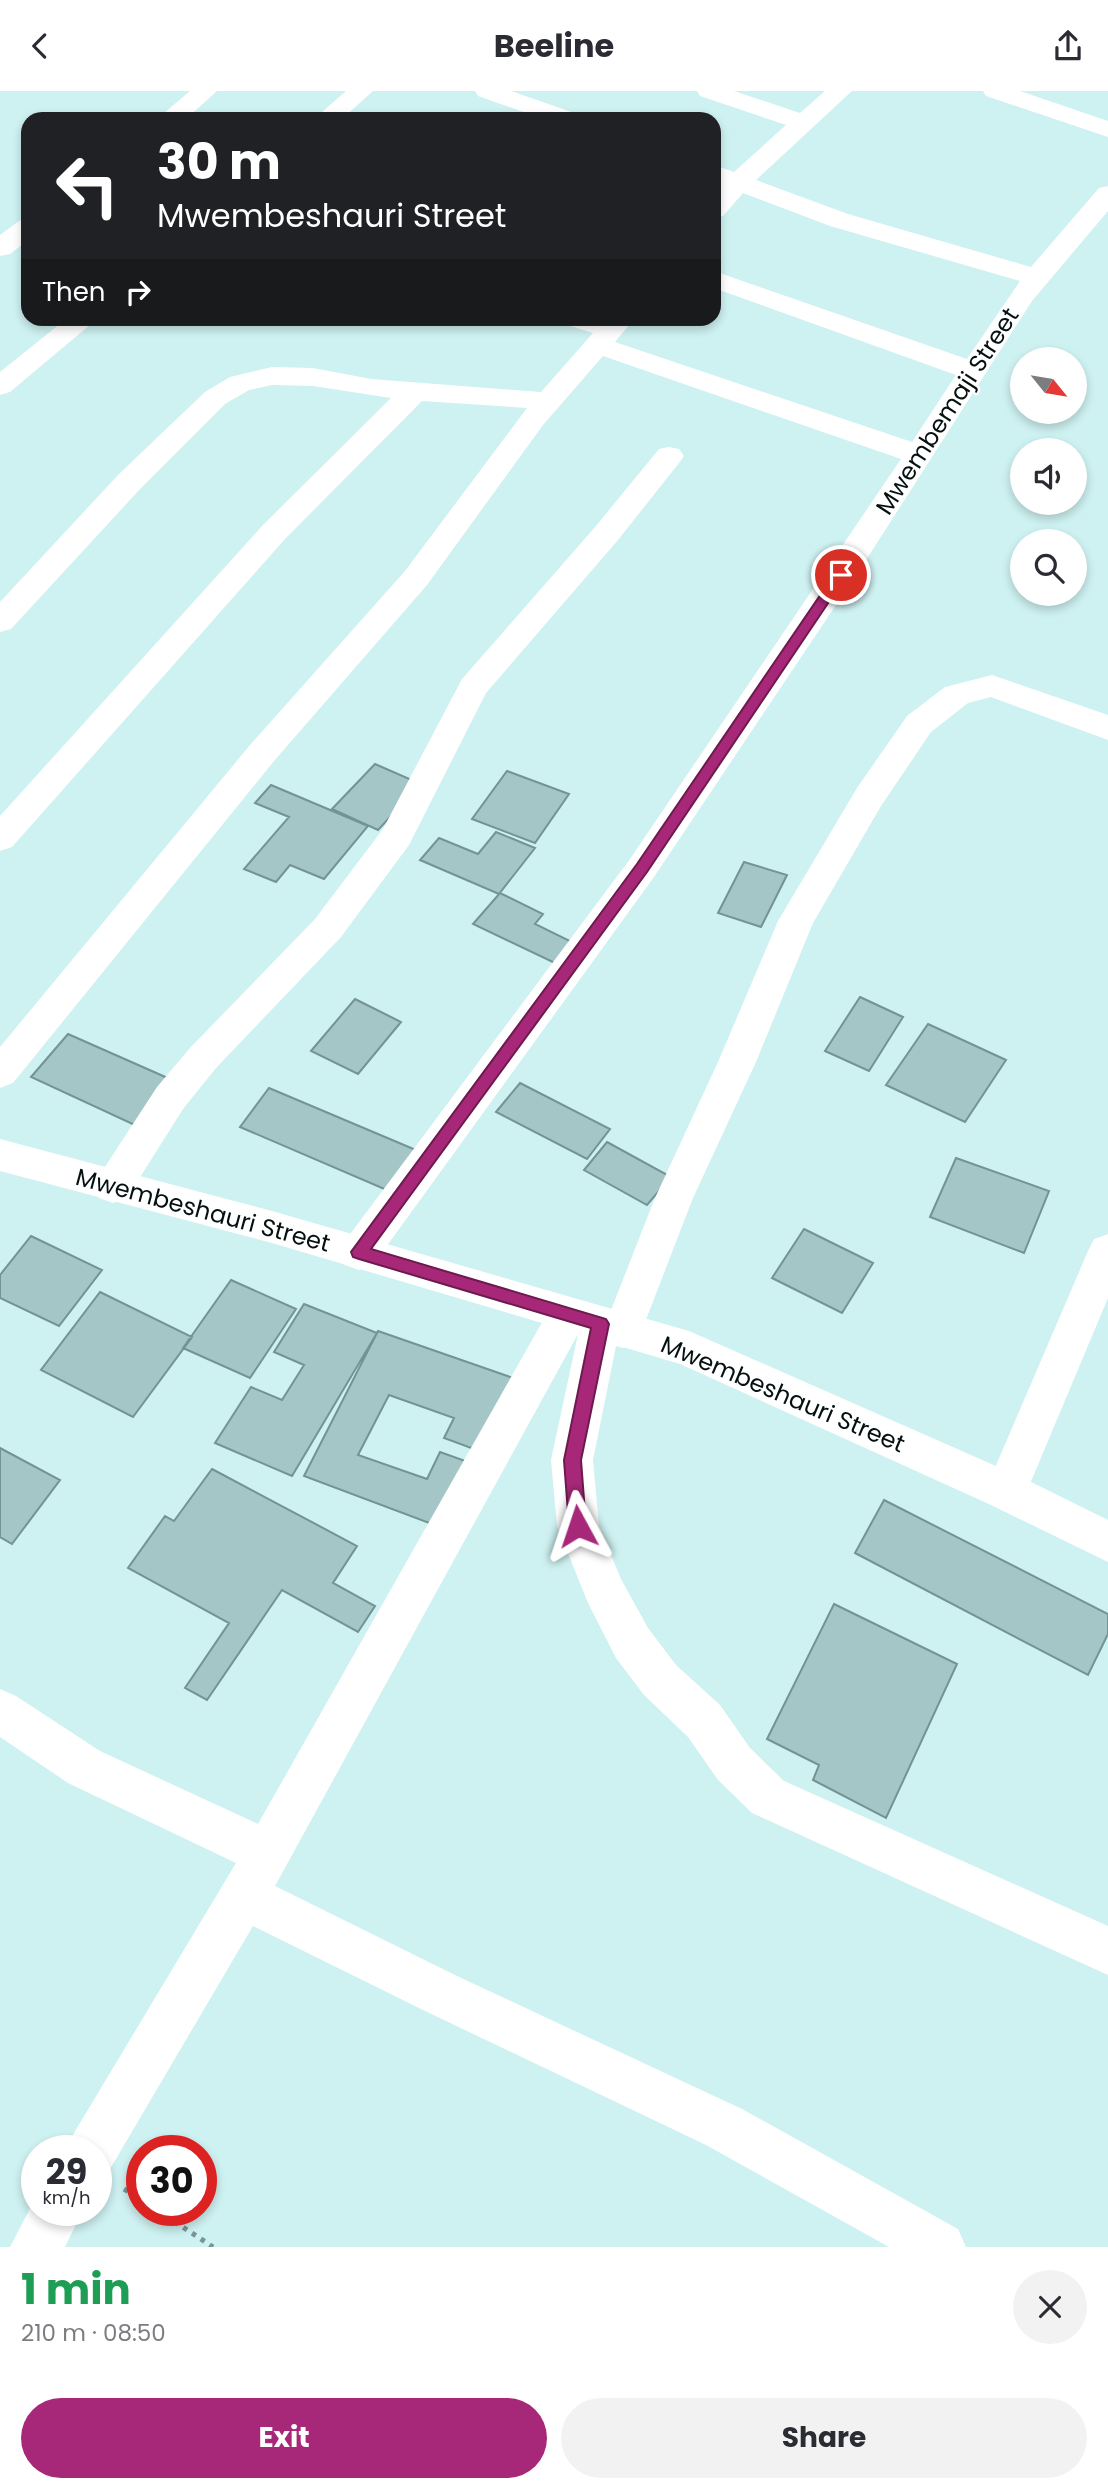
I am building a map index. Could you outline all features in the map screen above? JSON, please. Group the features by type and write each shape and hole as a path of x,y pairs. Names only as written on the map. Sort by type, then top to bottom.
{"street":[{"path":"179,112 205,91"},
{"path":"336,112 361,91"},
{"path":"487,91 548,112"},
{"path":"709,91 804,123"},
{"path":"725,178 804,123 840,91"},
{"path":"995,91 1108,129"},
{"path":"725,178 839,220 1038,278"},
{"name":"Mwembemaji Street","path":"359,1252 642,868 770,680 1021,297 1108,194"},
{"path":"0,248 21,232"},
{"path":"721,281 973,371"},
{"path":"0,386 73,326"},
{"path":"0,1073 262,753 416,578 549,401 609,331 919,454"},
{"path":"0,621 130,481 215,398 240,383 272,376 313,376 371,388 549,401"},
{"path":"0,838 274,533 414,391"},
{"path":"113,1187 170,1098 203,1058 328,928 397,836 473,687 607,533 669,456"},
{"path":"102,2135 267,1853 674,1198 737,1062 796,921 869,797 919,724 957,695 992,686 1108,728"},
{"name":"Mwembeshauri Street","path":"0,1155 272,1227 689,1349 1006,1491 1108,1542"},
{"path":"1006,1491 1108,1251"},
{"path":"597,1323 572,1460 578,1526 603,1589 632,1643 660,1680 704,1721 734,1764 768,1797 1108,1951"},
{"path":"0,1711 84,1767 267,1853"},
{"path":"244,1896 452,1999 724,2127 940,2247"},
{"path":"36,2247 48,2226"}],"path":[{"path":"181,2226 213,2247"}],"building":[{"path":"375,764 421,784 378,830 332,809"},
{"path":"507,771 569,794 535,843 472,819"},
{"path":"271,785 368,826 324,879 290,865 276,882 244,869 289,817 255,803"},
{"path":"496,832 535,848 499,894 420,860 439,838 478,854"},
{"path":"744,862 787,875 761,927 718,913"},
{"path":"500,893 543,914 535,924 574,943 557,964 473,924"},
{"path":"860,997 903,1017 869,1071 825,1051"},
{"path":"355,999 401,1022 358,1074 311,1051"},
{"path":"928,1024 1006,1060 965,1122 886,1085"},
{"path":"68,1034 188,1087 152,1133 31,1077"},
{"path":"520,1083 610,1129 587,1159 496,1112"},
{"path":"269,1088 423,1153 396,1194 240,1127"},
{"path":"607,1142 671,1177 647,1205 584,1170"},
{"path":"956,1158 1049,1191 1024,1253 930,1217"},
{"path":"804,1229 873,1263 842,1313 772,1278"},
{"path":"31,1236 102,1270 59,1326 0,1298 0,1275"},
{"path":"231,1280 296,1309 250,1378 183,1348"},
{"path":"100,1292 192,1337 133,1417 41,1370"},
{"path":"304,1304 377,1333 292,1476 215,1443 251,1387 282,1400 304,1365 274,1352"},
{"path":"378,1331 516,1379 482,1452 444,1438 454,1418 389,1395 358,1455 427,1479 440,1452 485,1468 456,1533 304,1476"},
{"path":"0,1448 60,1480 12,1544 0,1537"},
{"path":"212,1469 357,1546 333,1583 375,1606 358,1632 282,1590 207,1700 185,1688 229,1623 128,1568 165,1516 174,1521"},
{"path":"884,1500 1108,1614 1108,1634 1088,1675 855,1553"},
{"path":"834,1604 957,1664 886,1818 813,1780 819,1765 767,1739"}],"route":[{"path":"578,1526 572,1460 600,1324 359,1252 642,868 841,575"}]}
